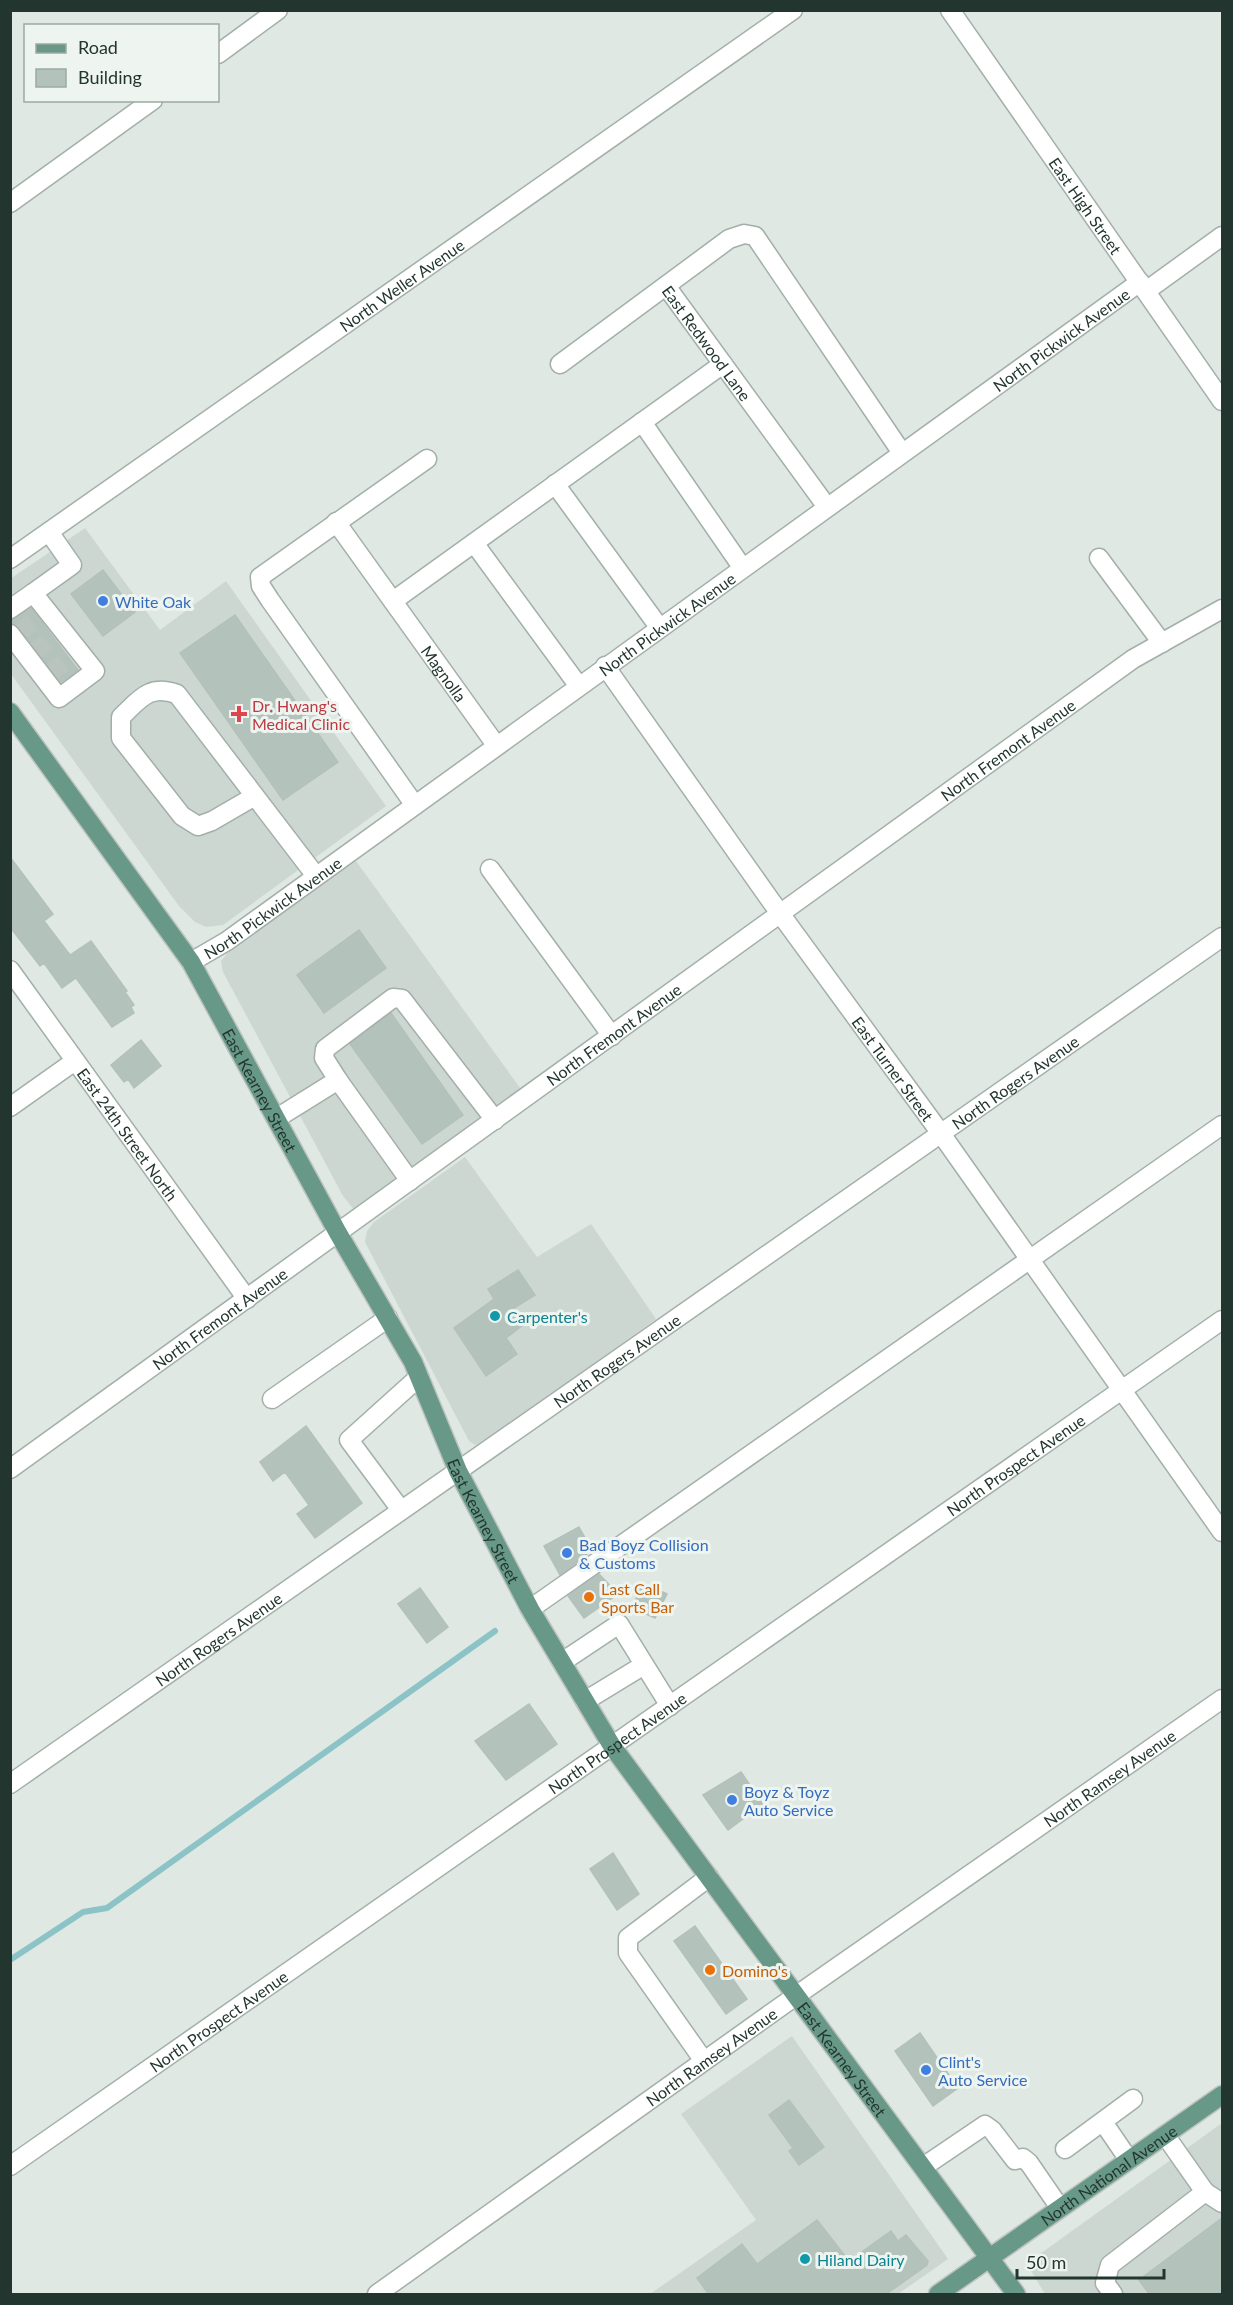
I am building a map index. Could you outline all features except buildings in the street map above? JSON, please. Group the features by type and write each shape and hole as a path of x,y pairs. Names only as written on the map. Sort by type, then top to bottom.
{"main road":[{"name":"East Kearney Street","path":"10,712 191,962 419,1377 458,1471 530,1609 612,1746 1016,2295"},
{"name":"North National Avenue","path":"938,2295 1222,2095"}],"street":[{"path":"219,53 278,10"},
{"name":"North Weller Avenue","path":"10,559 793,10"},
{"name":"East High Street","path":"950,10 1222,401"},
{"path":"10,203 150,102"},
{"path":"666,286 729,239 744,234 754,236 902,453"},
{"name":"North Pickwick Avenue","path":"191,962 227,941 578,685 902,453 1143,287 1222,236"},
{"name":"East Redwood Lane","path":"560,364 666,286 827,507"},
{"path":"393,601 723,364"},
{"path":"642,423 742,567"},
{"path":"414,804 261,586 260,577 267,569 427,459"},
{"path":"555,484 659,627"},
{"name":"Magnolla","path":"336,522 496,745"},
{"path":"14,635 24,656 46,676 59,698 95,671 74,655 43,614 18,599 72,564 49,532"},
{"path":"474,543 578,685"},
{"path":"1099,558 1162,643"},
{"name":"North Fremont Avenue","path":"10,1469 1133,659 1222,609"},
{"name":"East Turner Street","path":"605,666 942,1135 1222,1532"},
{"path":"255,796 212,821 198,825 182,816 121,738 121,717 146,694 163,689 177,694 255,796 316,876"},
{"path":"490,869 612,1036"},
{"name":"North Rogers Avenue","path":"10,1785 1222,937"},
{"name":"East 24th Street North","path":"10,970 247,1299"},
{"path":"410,1181 324,1058 325,1049 381,1005 393,998 402,999 495,1120"},
{"path":"10,1107 75,1061"},
{"path":"277,1118 338,1080"},
{"path":"530,1609 1222,1125"},
{"path":"272,1399 388,1318"},
{"name":"North Prospect Avenue","path":"10,2166 1222,1320"},
{"path":"401,1510 349,1440 419,1377"},
{"path":"562,1662 619,1624 670,1706"},
{"path":"585,1701 644,1665"},
{"name":"North Ramsey Avenue","path":"377,2295 797,1995 1222,1699"},
{"path":"704,2061 627,1953 628,1938 709,1876"},
{"path":"1065,2149 1133,2099"},
{"path":"1103,2122 1129,2160"},
{"path":"923,2167 985,2125 992,2130 1015,2160 1023,2158 1029,2163 1060,2208"},
{"path":"1165,2135 1205,2192 1222,2203"},
{"path":"1113,2295 1105,2283 1110,2265 1205,2192"}],"shaded area":[{"path":"85,528 160,630 226,581 386,806 223,925 206,927 195,922 179,906 11,674 10,579"},
{"path":"356,861 523,1092 355,1211 343,1196 223,972 221,961 236,943"},
{"path":"465,1157 537,1257 591,1224 656,1319 483,1443 475,1445 469,1441 365,1242 367,1231 374,1222"},
{"path":"792,2036 948,2259 898,2294 650,2294 756,2220 681,2114"},
{"path":"1222,2123 1222,2294 1045,2294 1030,2269 1033,2259"}],"waterway":[{"path":"10,1960 83,1912 107,1908 495,1631"}],"tunnel":[{"path":"18,633 39,618"},
{"path":"33,653 53,637"},
{"path":"49,674 69,659"}],"place":[{"name":"White Oak","path":"103,601"},
{"name":"Dr. Hwang's Medical Clinic","path":"239,714"},
{"name":"Carpenter's","path":"495,1316"},
{"name":"Bad Boyz Collision & Customs","path":"567,1553"},
{"name":"Last Call Sports Bar","path":"589,1597"},
{"name":"Boyz & Toyz Auto Service","path":"732,1800"},
{"name":"Domino's","path":"710,1970"},
{"name":"Clint's Auto Service","path":"926,2070"},
{"name":"Hiland Dairy","path":"805,2259"}]}
